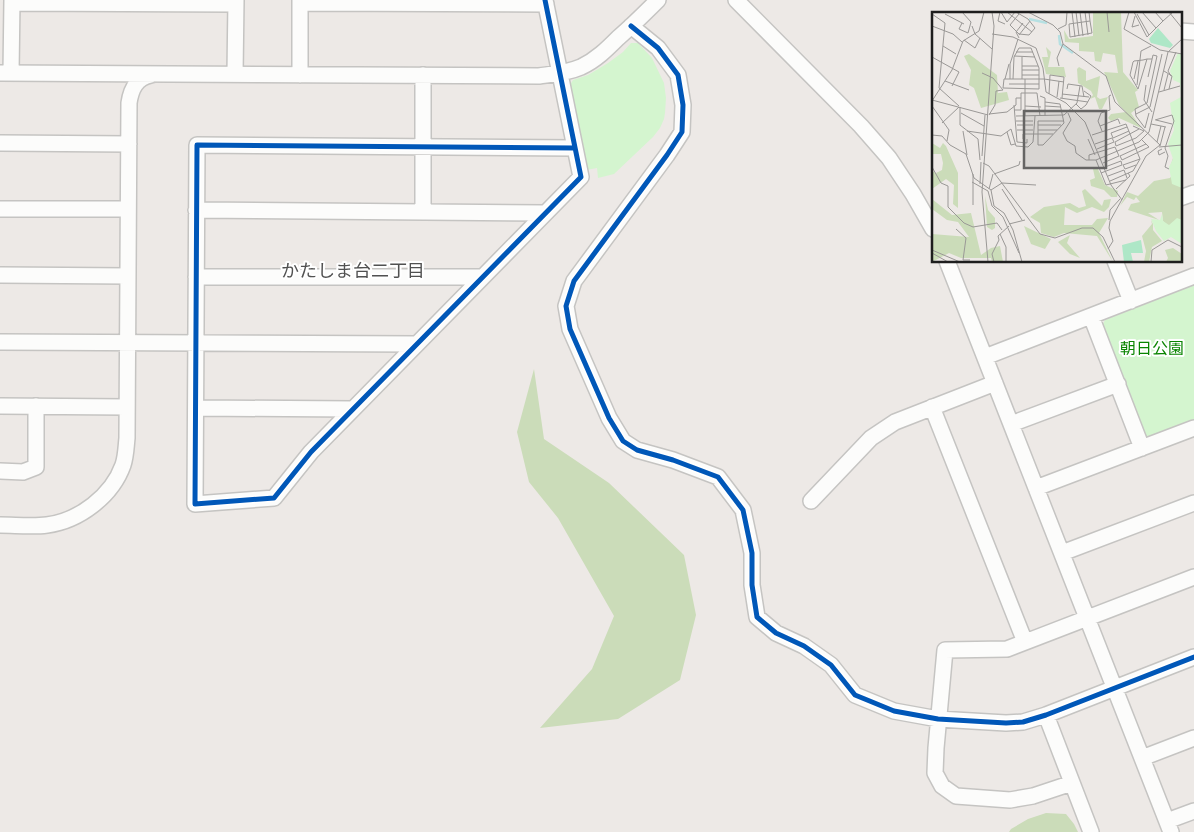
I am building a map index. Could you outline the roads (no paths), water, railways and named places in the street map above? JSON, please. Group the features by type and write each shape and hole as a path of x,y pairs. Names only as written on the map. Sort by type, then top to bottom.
{"street":[{"path":"235,74 236,2 12,1 5,73 539,76 581,67 597,58 658,0"},
{"path":"736,0 861,126 889,158 932,227"},
{"path":"300,75 300,2 545,2 581,176 311,452 274,498 196,504 196,145 575,148"},
{"path":"631,26 658,48 678,75 683,105 682,132 668,155 574,281 566,306 570,329 609,418 624,441 637,450 673,460 718,477 743,510 752,553 752,585 757,618 776,633 804,646 831,665 855,695 894,711 938,719 1006,723 1023,722 1046,715 1194,657"},
{"path":"0,525 54,524 80,514 98,501 111,487 122,465 126,451 127,406 129,103 131,93 138,81 147,75 154,74"},
{"path":"423,75 423,212"},
{"path":"0,144 129,144"},
{"path":"1182,197 1194,193"},
{"path":"0,209 128,209"},
{"path":"196,210 545,213"},
{"path":"947,262 1169,827 1194,811"},
{"path":"1116,262 1131,301"},
{"path":"0,275 128,276"},
{"path":"985,357 1194,276"},
{"path":"196,277 482,277"},
{"path":"1091,316 1142,448"},
{"path":"0,342 416,344"},
{"path":"811,501 871,438 895,422 996,384"},
{"path":"1011,424 1118,384"},
{"path":"0,406 127,406"},
{"path":"0,471 23,472 36,467 36,406"},
{"path":"932,407 1025,642"},
{"path":"196,408 353,409"},
{"path":"1036,488 1194,428"},
{"path":"1062,553 1194,503"},
{"path":"1072,783 1033,796 1010,800 956,796 942,786 935,773 945,650 1007,650 1194,577"},
{"path":"1046,715 1091,832"},
{"path":"1142,758 1194,738"}],"district":[{"name":"かたしま台二丁目","path":"353,271"}],"park label":[{"name":"朝日公園","path":"1152,348"}]}
